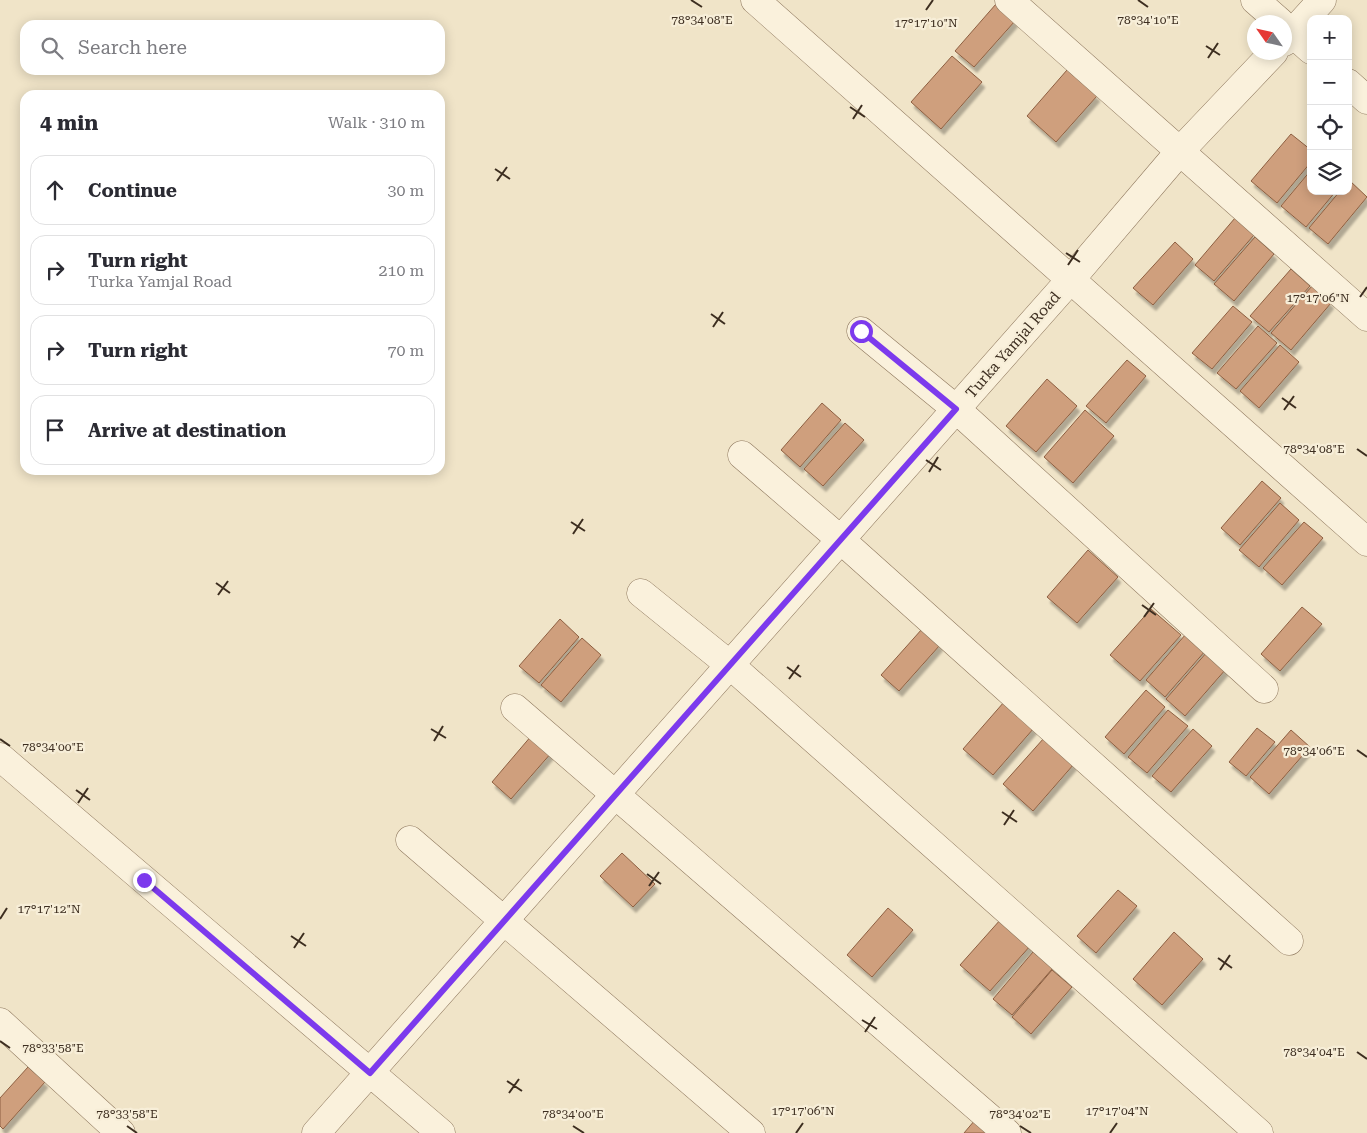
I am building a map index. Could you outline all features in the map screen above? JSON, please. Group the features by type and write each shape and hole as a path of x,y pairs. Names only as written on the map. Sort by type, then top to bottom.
{"street":[{"path":"755,0 1367,542"},
{"path":"1008,0 1367,317"},
{"path":"1255,0 1268,15"},
{"name":"Turka Yamjal Road","path":"1292,34 1322,0"},
{"name":"Turka Yamjal Road","path":"316,1133 1071,279 1180,151 1267,60"},
{"path":"1352,87 1367,100"},
{"path":"861,331 956,409 1264,689"},
{"path":"742,455 841,540 1288,941"},
{"path":"641,593 730,665 1259,1133"},
{"path":"515,708 1007,1133"},
{"path":"0,756 441,1133"},
{"path":"410,840 750,1133"},
{"path":"0,1022 121,1133"}],"building":[{"path":"996,4 1015,21 974,67 955,51"},
{"path":"952,56 982,82 941,129 911,102"},
{"path":"1067,70 1097,96 1056,142 1027,116"},
{"path":"1291,134 1307,147 1307,167 1277,203 1251,181"},
{"path":"1307,175 1307,195 1333,195 1306,227 1281,206"},
{"path":"1352,183 1367,197 1328,244 1309,228 1337,195 1352,195"},
{"path":"1235,218 1254,235 1214,281 1195,265"},
{"path":"1255,237 1274,254 1234,301 1214,284"},
{"path":"1175,242 1193,259 1153,305 1133,288"},
{"path":"1291,269 1310,286 1269,332 1250,316"},
{"path":"1312,286 1331,303 1291,350 1271,333"},
{"path":"1233,306 1252,322 1212,369 1192,353"},
{"path":"1258,326 1277,343 1236,389 1217,373"},
{"path":"1280,345 1299,362 1259,408 1240,391"},
{"path":"1127,360 1146,376 1106,423 1086,406"},
{"path":"1047,379 1077,406 1036,452 1006,426"},
{"path":"822,403 841,420 800,467 781,450"},
{"path":"1085,410 1114,436 1073,483 1044,457"},
{"path":"845,423 864,440 823,486 804,469"},
{"path":"1262,481 1281,498 1240,545 1221,528"},
{"path":"1280,503 1299,520 1259,567 1239,550"},
{"path":"1304,522 1323,538 1282,585 1263,568"},
{"path":"1088,550 1118,577 1077,623 1047,597"},
{"path":"1302,607 1322,624 1280,671 1261,654"},
{"path":"1151,609 1181,635 1140,681 1110,655"},
{"path":"560,619 579,637 539,683 519,666"},
{"path":"922,629 940,645 899,691 881,675"},
{"path":"1186,634 1206,650 1165,697 1146,680"},
{"path":"582,638 601,655 561,702 541,685"},
{"path":"1207,652 1226,669 1185,716 1166,699"},
{"path":"1146,690 1165,707 1124,754 1105,737"},
{"path":"1004,702 1034,728 993,775 963,749"},
{"path":"1168,710 1188,726 1147,773 1128,757"},
{"path":"1257,728 1275,742 1246,776 1229,762"},
{"path":"1193,729 1212,746 1171,792 1152,776"},
{"path":"1291,730 1310,747 1269,794 1250,777"},
{"path":"532,735 552,752 511,799 492,782"},
{"path":"1044,738 1074,764 1033,811 1003,784"},
{"path":"622,853 655,884 633,907 600,876"},
{"path":"1118,890 1137,906 1096,953 1077,936"},
{"path":"888,908 913,930 872,977 847,955"},
{"path":"1001,919 1031,945 990,991 960,965"},
{"path":"1174,932 1203,959 1162,1005 1133,979"},
{"path":"1033,952 1053,968 1012,1015 993,999"},
{"path":"1052,970 1072,987 1031,1034 1012,1017"},
{"path":"28,1067 45,1082 3,1129 0,1126 0,1098"},
{"path":"975,1120 991,1133 964,1133"}],"route":[{"path":"144,880 370,1073 956,409 861,331"}]}
